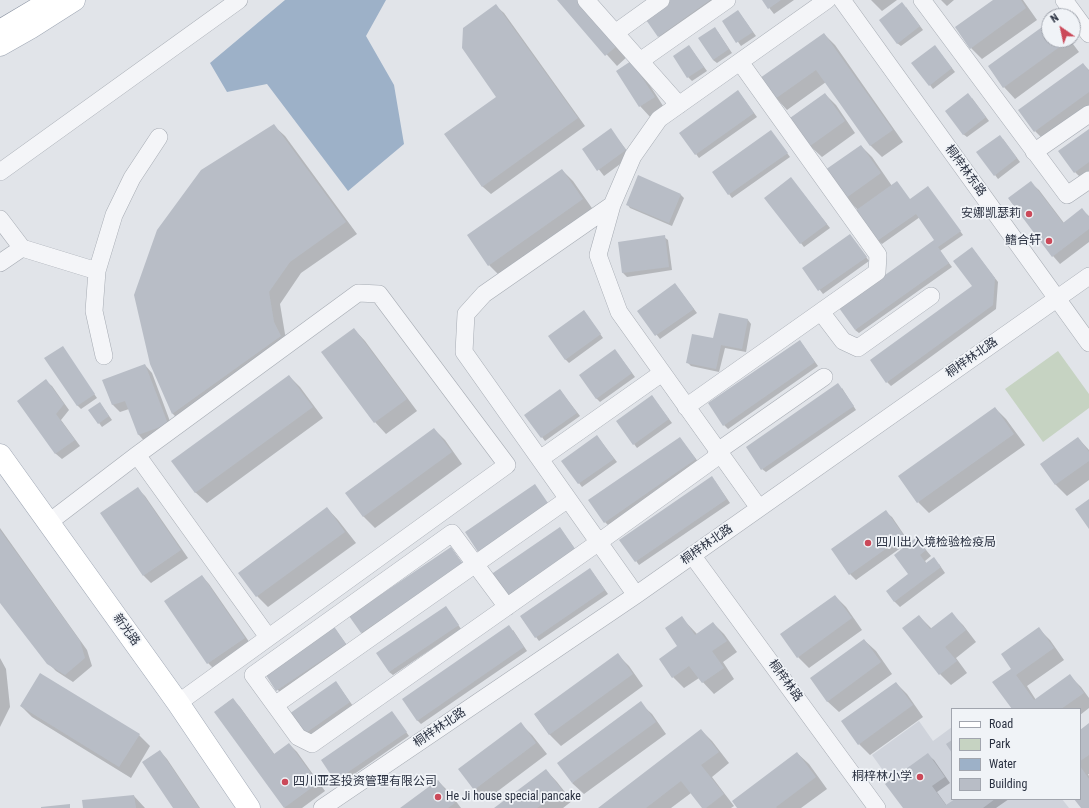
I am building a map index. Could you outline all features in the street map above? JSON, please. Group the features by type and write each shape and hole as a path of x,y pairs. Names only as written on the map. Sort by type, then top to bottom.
{"main road":[{"path":"0,22 30,0"},
{"path":"0,26 40,0"},
{"path":"0,31 52,0"},
{"path":"0,45 74,0"},
{"name":"新光路","path":"0,455 178,703 249,808"}],"street":[{"path":"0,172 239,0"},
{"path":"586,0 679,105"},
{"path":"615,33 661,0"},
{"path":"640,61 727,0"},
{"path":"760,508 619,312 598,255 612,206 633,156 658,119 828,0"},
{"name":"桐梓林东路","path":"842,0 1089,343"},
{"path":"922,0 1067,195 1089,180"},
{"path":"1064,0 1089,34"},
{"path":"686,407 878,272 878,255 740,62"},
{"path":"1034,152 1089,114"},
{"path":"104,356 94,311 96,271 114,214 132,178 160,137"},
{"path":"612,206 484,294 466,314 464,352 636,595"},
{"path":"0,219 22,248 96,271"},
{"path":"0,263 22,248"},
{"name":"桐梓林北路","path":"322,808 636,595 1089,276"},
{"path":"48,523 358,293 379,294 507,465 178,703"},
{"path":"821,312 843,341 858,348 931,296"},
{"path":"540,458 662,373"},
{"path":"507,607 452,533 253,675 298,738 312,744 507,607 599,542 714,459 718,451 824,377"},
{"path":"138,455 268,637"},
{"path":"275,705 568,499"},
{"name":"桐梓林路","path":"692,555 877,808"}],"shaded area":[{"name":"桐梓林小学","path":"919,721 933,741 951,728 951,800 1063,800 1069,808 910,808 872,755"}],"green space":[{"path":"1058,351 1089,394 1089,408 1043,442 1005,389"}],"water":[{"path":"285,0 386,0 366,36 394,85 404,144 348,191 267,84 227,92 210,63"}],"building":[{"path":"557,0 579,0 618,45 605,56"},
{"path":"668,0 710,0 658,37 644,17"},
{"path":"762,0 781,0 768,9"},
{"path":"993,0 1021,0 1026,8 970,49 955,27"},
{"path":"902,2 920,26 897,44 879,20"},
{"path":"496,4 578,118 482,187 444,134 496,97 462,48 463,28"},
{"path":"738,10 753,32 736,43 722,21"},
{"path":"715,27 729,49 713,60 698,38"},
{"path":"1041,28 1041,48 1058,48 1003,88 988,66"},
{"path":"824,33 893,130 870,146 816,70 775,99 760,78"},
{"path":"689,45 704,67 687,78 673,56"},
{"path":"935,45 952,68 929,86 911,63"},
{"path":"631,61 655,97 639,107 616,71"},
{"path":"1083,63 1089,71 1089,92 1034,132 1018,110"},
{"path":"738,90 754,113 695,155 679,133"},
{"path":"825,93 845,121 810,146 790,118"},
{"path":"968,93 986,117 963,135 945,111"},
{"path":"274,124 346,222 290,262 269,292 274,322 281,336 172,414 150,364 134,295 157,230 201,170"},
{"path":"611,128 626,150 597,171 582,149"},
{"path":"1089,129 1089,162 1074,173 1058,151"},
{"path":"771,130 788,153 728,195 712,172"},
{"path":"1000,135 1017,158 994,176 976,152"},
{"path":"861,145 881,173 846,198 825,170"},
{"path":"562,169 583,199 488,266 467,235"},
{"path":"638,175 681,194 669,223 626,205"},
{"path":"791,177 827,224 800,244 764,198"},
{"path":"897,181 910,199 928,186 961,231 938,247 949,263 855,330 839,308 934,240 916,214 877,241 855,211"},
{"path":"1031,181 1063,223 1082,208 1089,217 1089,229 1052,257 1008,198"},
{"path":"850,234 867,257 818,291 802,268"},
{"path":"665,235 669,267 622,273 618,242"},
{"path":"972,247 995,278 993,305 886,383 870,360 972,286 953,261"},
{"path":"675,283 694,309 655,336 637,311"},
{"path":"584,310 601,334 565,360 548,336"},
{"path":"719,313 748,319 742,349 721,345 716,369 686,363 692,334 713,338"},
{"path":"354,328 407,399 374,423 321,352"},
{"path":"800,340 815,362 723,426 708,403"},
{"path":"63,346 95,394 77,406 44,358"},
{"path":"615,349 632,373 596,399 579,375"},
{"path":"145,364 168,424 138,435 125,401 112,405 102,380"},
{"path":"289,375 313,407 195,493 171,461"},
{"path":"46,379 64,404 56,414 75,440 55,454 17,401"},
{"path":"838,383 854,406 761,470 746,447"},
{"path":"560,389 577,413 541,438 524,415"},
{"path":"652,395 669,419 633,445 616,421"},
{"path":"100,402 109,416 98,424 88,410"},
{"path":"995,407 1014,434 917,503 898,476"},
{"path":"434,428 452,452 363,517 345,493"},
{"path":"597,435 614,459 578,484 561,461"},
{"path":"680,437 696,459 604,523 588,500"},
{"path":"1078,437 1089,452 1089,461 1055,485 1040,464"},
{"path":"712,476 727,499 635,562 619,540"},
{"path":"535,484 550,506 480,555 465,532"},
{"path":"138,487 181,550 143,576 100,513"},
{"path":"1089,499 1089,529 1075,509"},
{"path":"327,507 345,532 256,597 238,573"},
{"name":"四川出入境检验检疫局","path":"886,510 904,536 849,575 831,549"},
{"path":"560,527 575,549 505,597 490,575"},
{"path":"0,530 80,641 85,658 65,675 47,664 0,603"},
{"path":"917,537 926,550 920,555 926,563 934,557 941,567 894,602 886,591 908,574 894,555"},
{"path":"451,547 463,564 361,633 349,616"},
{"path":"590,568 605,590 535,638 520,616"},
{"path":"202,575 245,638 207,664 164,601"},
{"path":"835,595 852,618 797,658 780,634"},
{"path":"446,606 459,625 389,672 376,653"},
{"path":"952,612 966,630 945,647 957,661 939,675 902,628 919,615 930,629"},
{"path":"682,616 695,635 713,622 727,641 712,651 724,668 702,683 689,666 672,678 659,659 677,646 665,628"},
{"path":"333,625 346,644 276,691 264,672"},
{"path":"509,625 524,647 417,721 402,699"},
{"path":"1039,627 1054,648 1016,675 1034,700 1070,674 1084,693 1062,708 1011,708 992,682 1011,669 1001,654"},
{"path":"864,639 881,662 827,702 810,678"},
{"path":"618,653 633,674 549,735 534,714"},
{"path":"40,673 140,734 119,767 20,706"},
{"path":"336,681 350,702 303,735 289,714"},
{"path":"896,682 913,705 858,745 841,721"},
{"path":"233,698 274,754 289,743 318,783 284,808 214,712"},
{"path":"641,701 656,722 572,783 557,763"},
{"path":"392,711 407,732 335,781 321,760"},
{"path":"521,722 536,743 474,790 458,769"},
{"path":"1089,723 1089,755 1081,760 1081,729"},
{"path":"701,729 719,752 701,765 724,794 706,808 702,808 681,781 646,808 598,808"},
{"path":"951,741 951,752 946,744"},
{"path":"160,750 199,808 173,808 142,762"},
{"path":"797,752 816,777 776,807 777,808 737,808 732,801"},
{"path":"928,753 945,777 932,786 946,805 954,800 994,800 983,808 903,808 885,784"},
{"path":"1081,767 1089,779 1089,808 1081,808 1075,800 1081,800"},
{"path":"546,769 562,790 537,808 494,808"},
{"path":"438,780 455,803 448,808 400,808"},
{"path":"134,795 136,808 83,808 82,800"},
{"path":"70,804 70,808 41,808 41,807"}],"place":[{"name":"安娜凯瑟莉","path":"1029,214"},
{"name":"鳍合轩","path":"1049,241"},
{"name":"四川出入境检验检疫局","path":"868,543"},
{"name":"桐梓林小学","path":"920,777"},
{"name":"四川亚圣投资管理有限公司","path":"285,782"},
{"name":"He Ji house special pancake","path":"438,797"}]}
